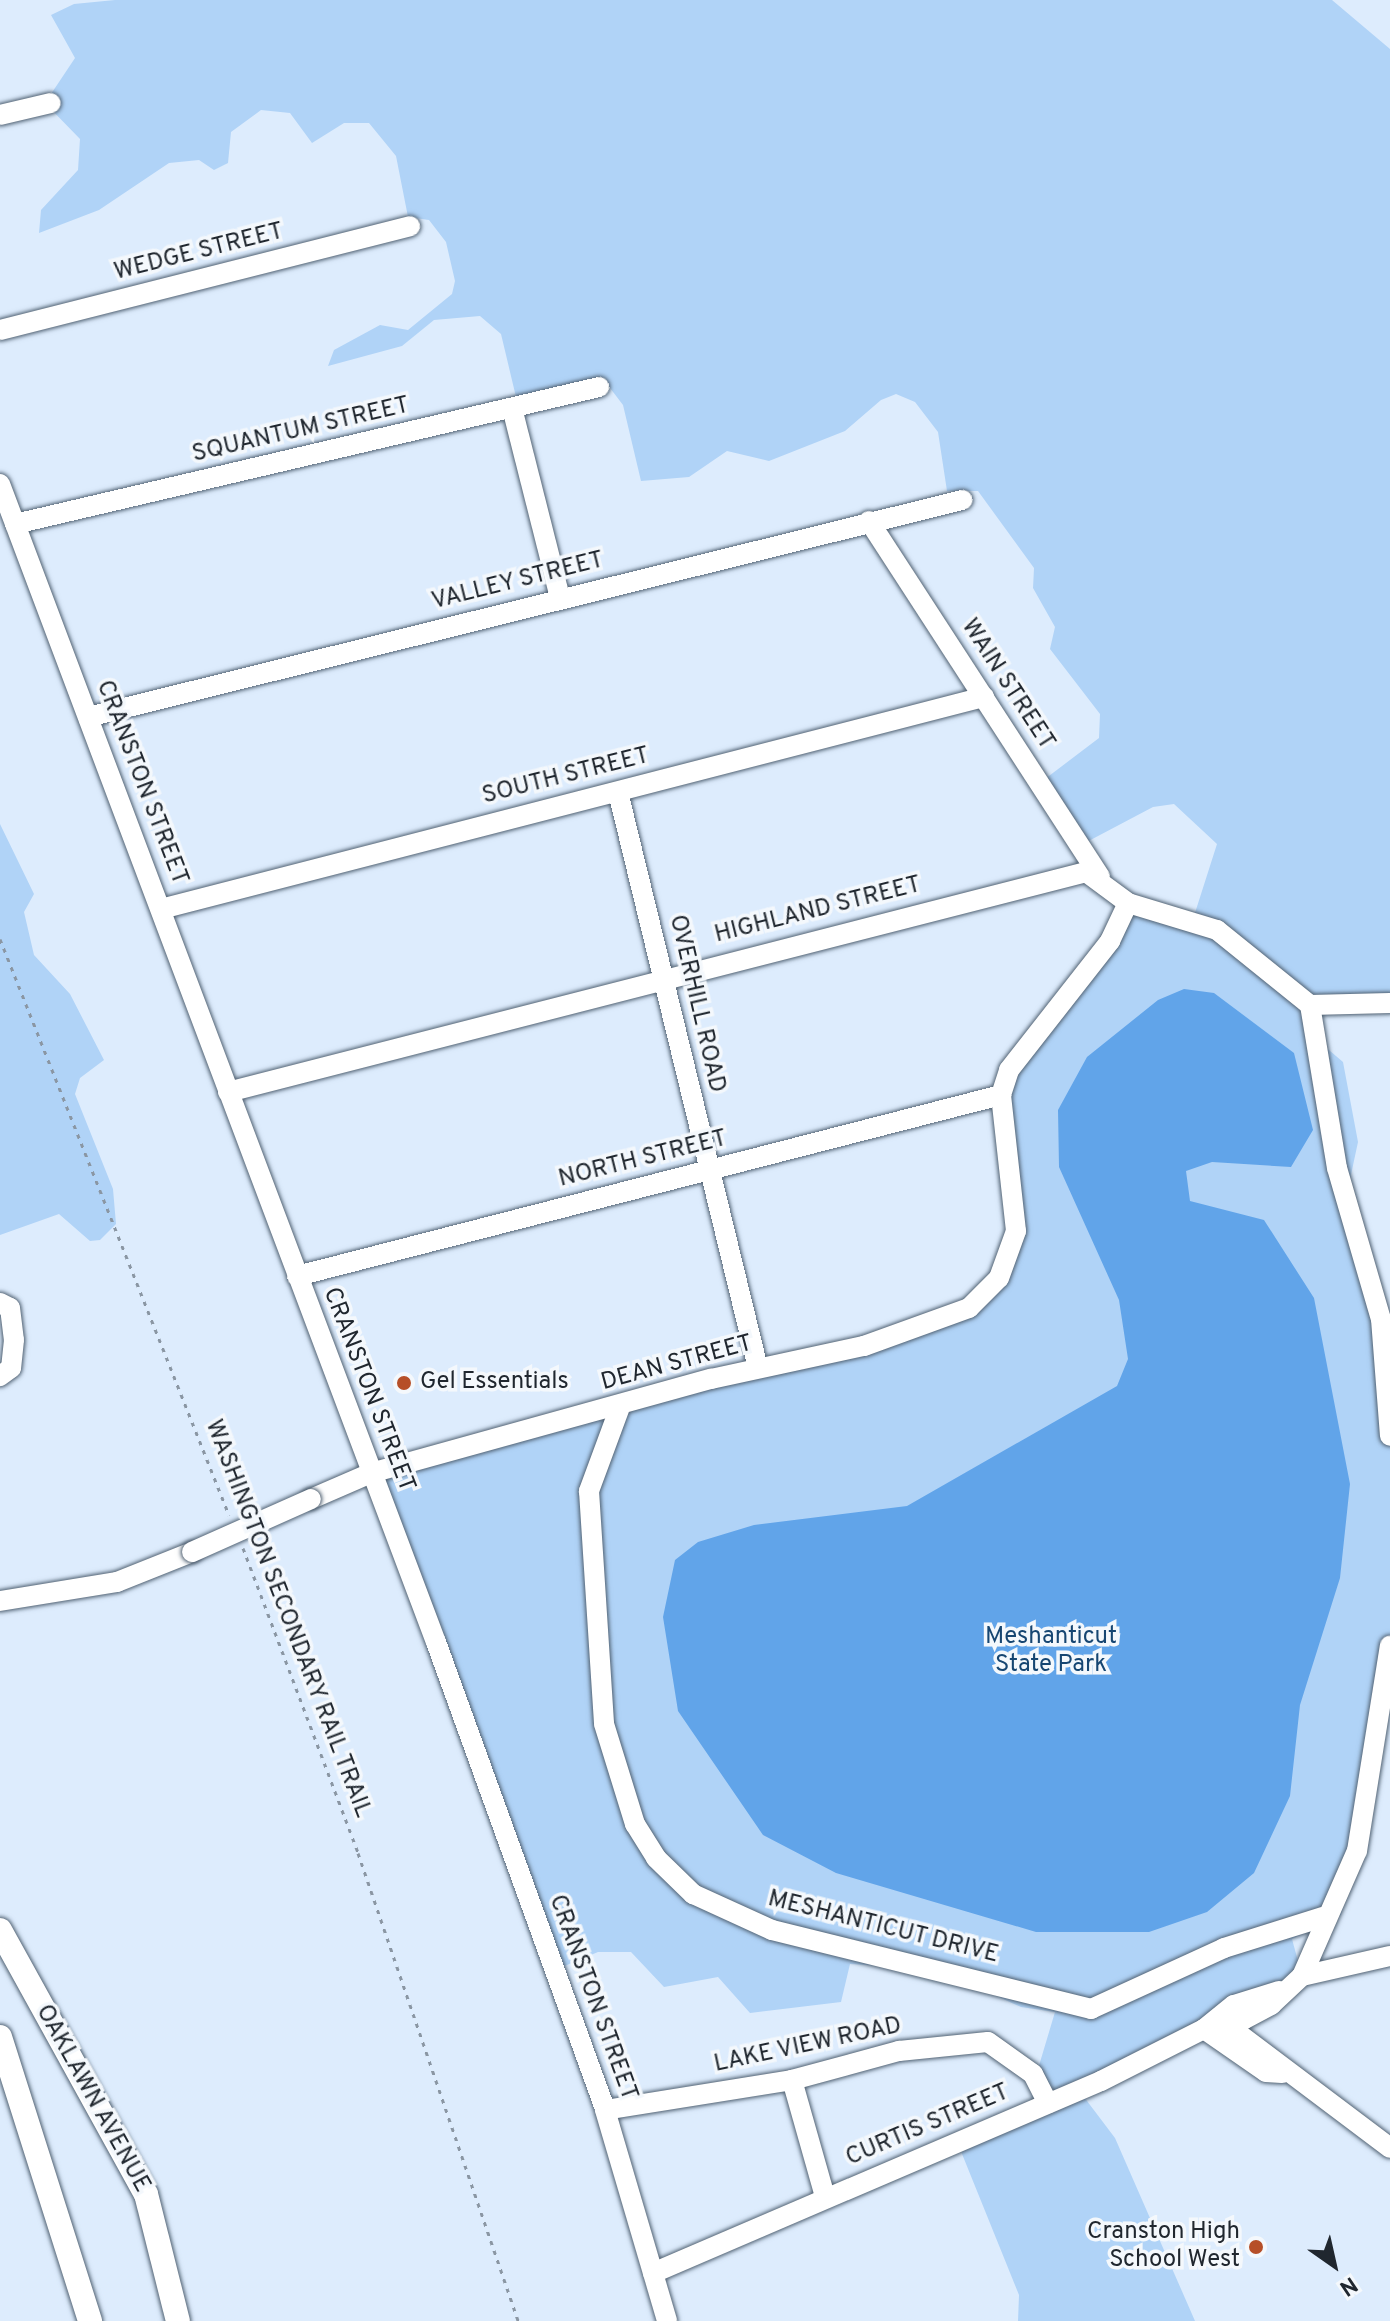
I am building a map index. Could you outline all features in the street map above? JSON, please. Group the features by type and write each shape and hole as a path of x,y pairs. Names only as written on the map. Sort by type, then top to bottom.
{"main road":[{"name":"OAKLAWN AVENUE","path":"0,1930 146,2194 178,2321"},
{"path":"0,2037 90,2321"}],"street":[{"path":"0,115 51,103"},
{"name":"WEDGE STREET","path":"0,330 410,226"},
{"name":"SQUANTUM STREET","path":"15,524 599,387"},
{"path":"512,408 560,598"},
{"name":"CRANSTON STREET","path":"0,484 371,1473 605,2110 667,2321"},
{"name":"VALLEY STREET","path":"88,717 962,500"},
{"name":"WAIN STREET","path":"869,521 1100,877"},
{"name":"SOUTH STREET","path":"161,909 984,697"},
{"name":"OVERHILL ROAD","path":"618,792 664,976 707,1171 758,1368"},
{"name":"HIGHLAND STREET","path":"228,1092 664,976 1086,872 1100,877"},
{"path":"1100,877 1128,903 1217,930 1310,1005 1390,1003"},
{"path":"1001,1095 1021,1046 1110,941 1128,903"},
{"path":"1310,1005 1337,1168 1381,1319 1390,1436"},
{"name":"NORTH STREET","path":"297,1276 1001,1095"},
{"name":"DEAN STREET","path":"0,1601 117,1582 371,1473 758,1368 864,1346 956,1314 996,1283 1013,1247 1017,1195 1001,1095"},
{"path":"0,1303 10,1308 14,1340 11,1368 0,1376"},
{"name":"MESHANTICUT DRIVE","path":"620,1407 589,1491 604,1724 635,1824 656,1858 693,1894 772,1930 1091,2009 1224,1948 1323,1917"},
{"path":"1302,1976 1323,1917 1357,1851 1369,1796 1390,1646"},
{"path":"1369,1796 1390,1790"},
{"name":"CURTIS STREET","path":"653,2273 1048,2103 1212,2024 1243,2020 1271,2005 1279,1991 1302,1976 1390,1956"},
{"path":"1212,2024 1390,2148"},
{"name":"LAKE VIEW ROAD","path":"605,2110 792,2080 899,2051 974,2043 1011,2054 1048,2103"},
{"path":"792,2080 825,2197"}],"path":[{"name":"WASHINGTON SECONDARY RAIL TRAIL","path":"0,939 234,1526"},
{"name":"WASHINGTON SECONDARY RAIL TRAIL","path":"240,1541 358,1853 518,2321"}],"green space":[{"name":"Meshanticut State Park","path":"115,0 1332,0 1390,49 1390,1003 1316,1008 1316,1039 1343,1062 1358,1142 1349,1184 1390,1430 1390,1641 1371,1790 1341,1915 1292,1939 1302,1976 1081,2093 1115,2138 1195,2321 1018,2321 1019,2295 958,2144 1047,2104 1035,2079 1055,2012 1021,2007 937,1969 850,1964 841,2002 750,2013 718,1977 664,1987 631,1952 598,1952 555,1970 373,1481 967,1311 1013,1250 1005,1089 1128,906 1194,916 1217,844 1174,804 1153,807 1081,845 1041,782 1099,738 1100,714 1050,649 1055,627 1033,588 1034,568 978,491 947,491 938,432 915,402 896,394 881,400 845,431 769,461 727,451 689,477 641,481 623,405 607,384 516,397 501,334 480,316 434,320 402,346 328,366 334,350 380,325 408,330 452,294 455,281 446,242 429,220 408,217 396,156 369,123 344,123 312,143 290,113 261,110 231,132 228,163 214,170 199,160 169,163 99,210 39,233 41,210 78,170 80,139 45,103 75,58 51,15 74,4"},
{"path":"0,824 34,894 24,912 34,955 70,994 104,1060 80,1078 75,1094 113,1189 116,1224 100,1240 90,1241 59,1214 0,1235"}],"water":[{"path":"1184,989 1214,993 1294,1053 1313,1130 1291,1167 1212,1162 1186,1171 1190,1201 1264,1220 1314,1298 1350,1484 1340,1578 1300,1705 1290,1796 1254,1873 1207,1912 1149,1932 1036,1932 836,1873 763,1835 678,1711 663,1617 675,1560 698,1542 754,1525 907,1506 1117,1386 1128,1359 1119,1300 1059,1167 1058,1110 1087,1057 1158,1000"}],"place":[{"name":"Gel Essentials","path":"404,1383"},
{"name":"Cranston High School West","path":"1256,2247"}]}
